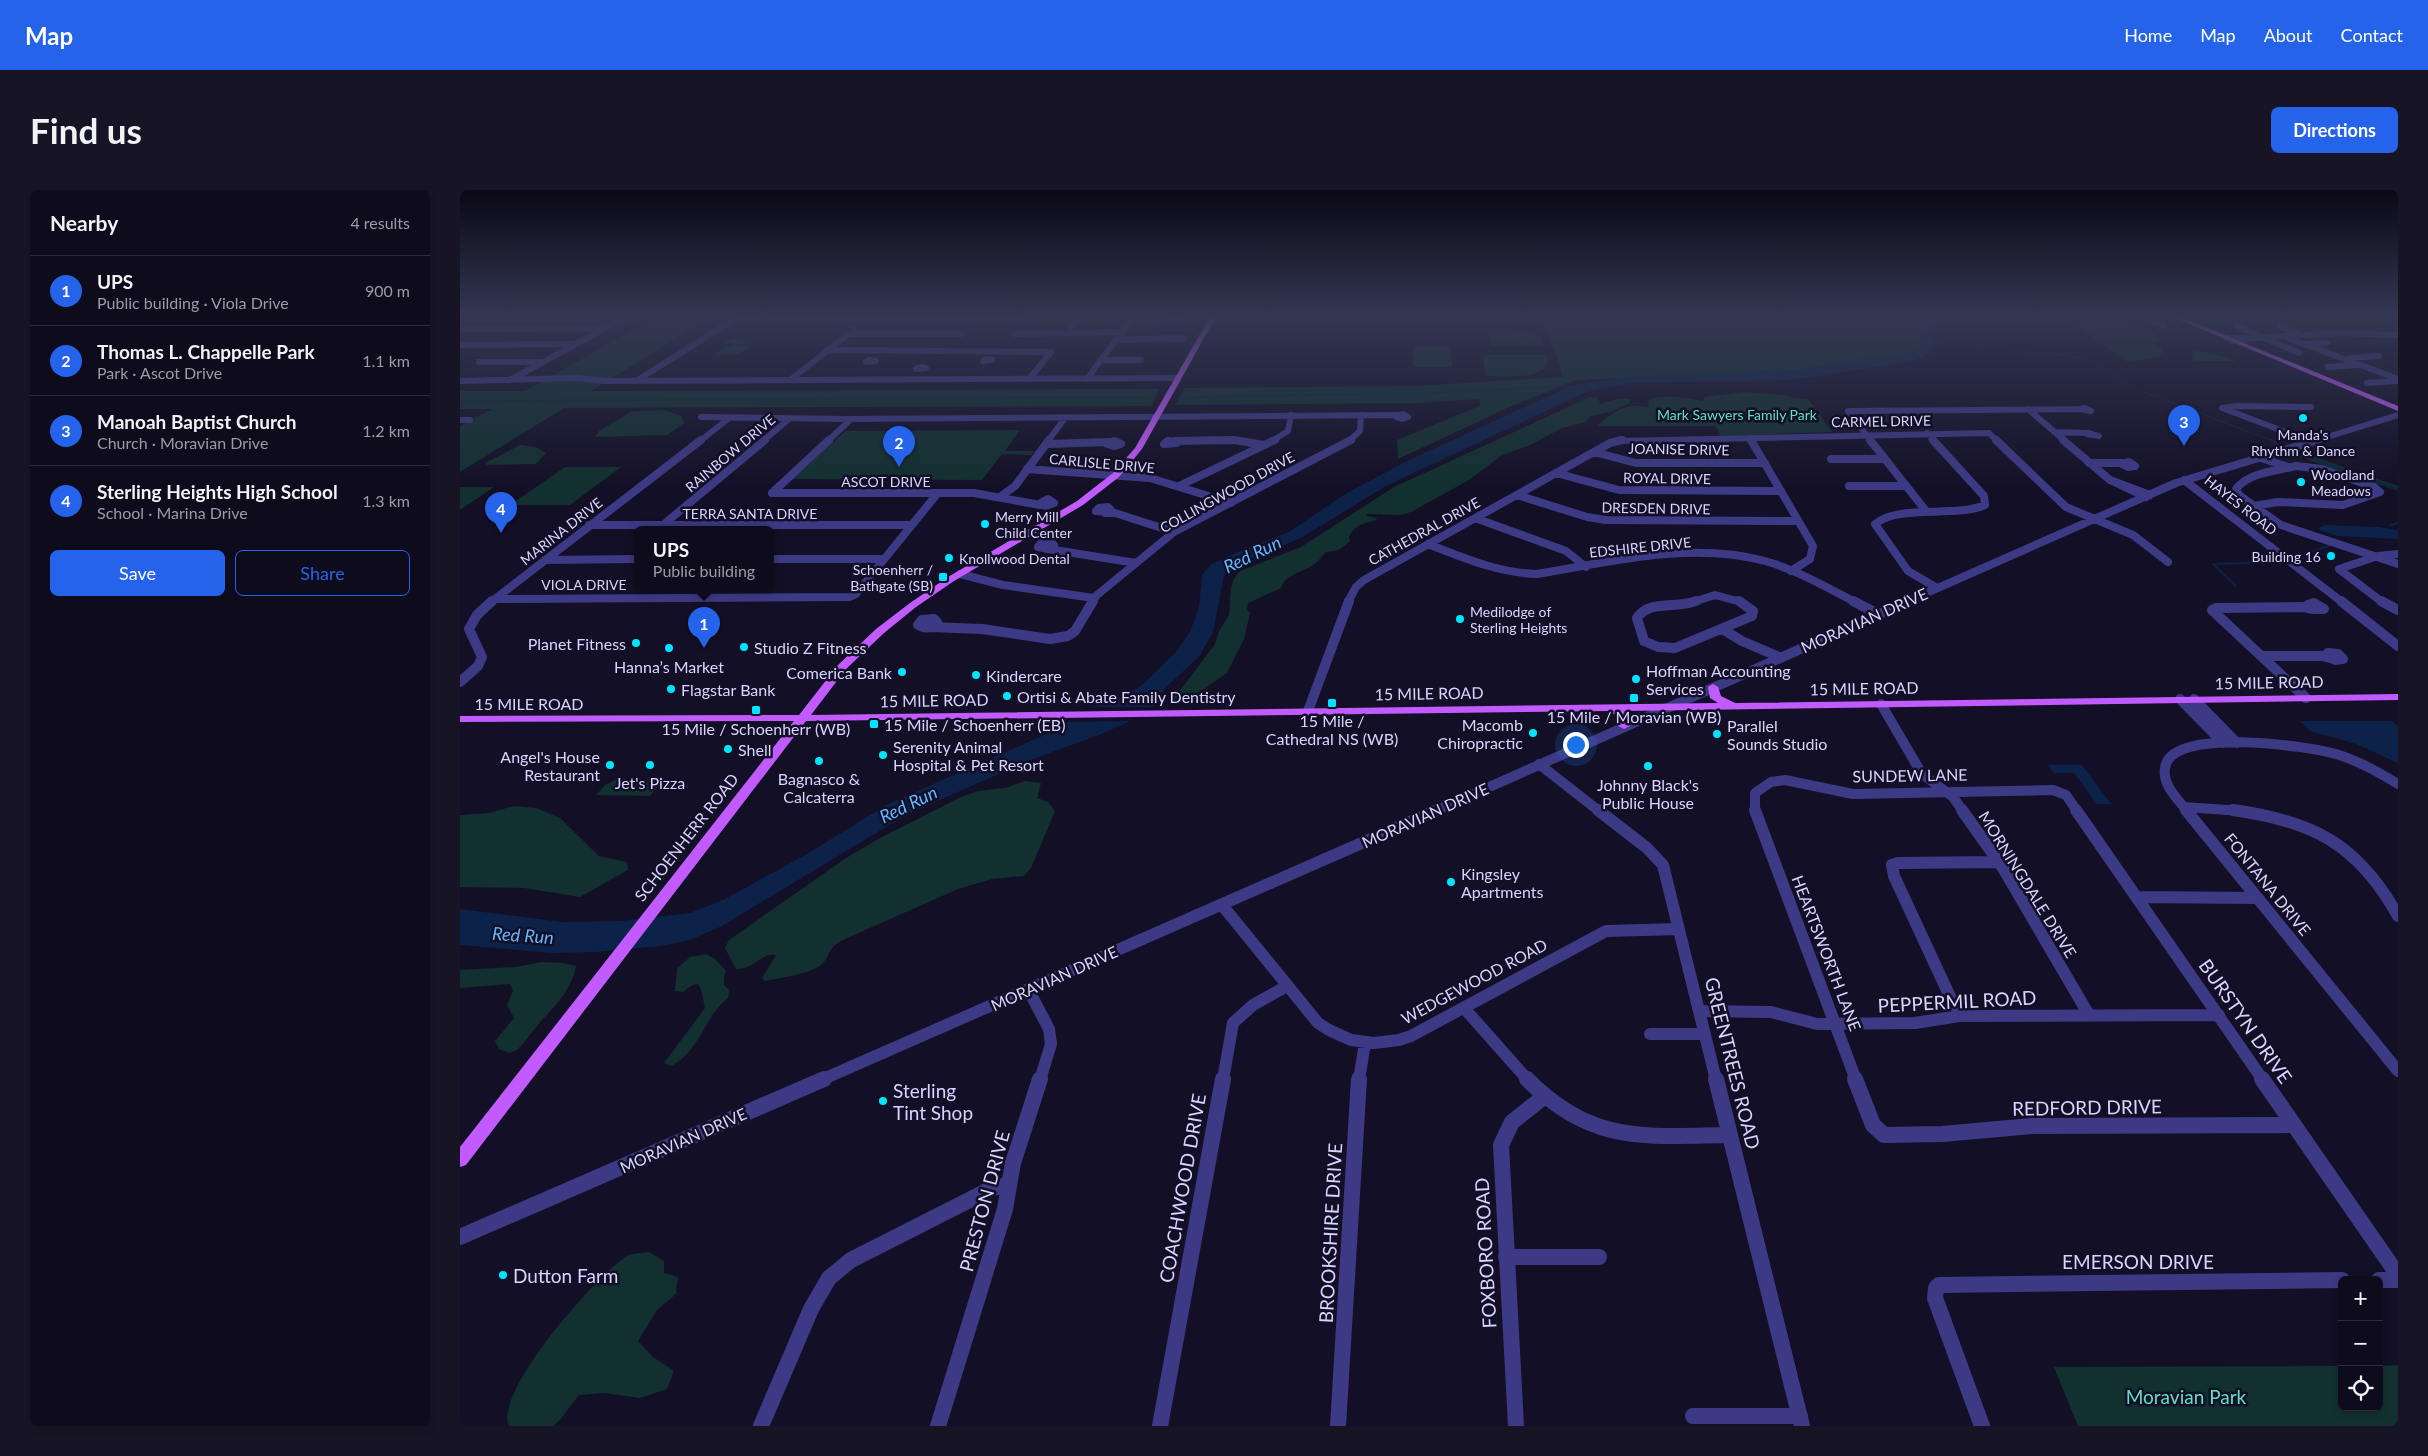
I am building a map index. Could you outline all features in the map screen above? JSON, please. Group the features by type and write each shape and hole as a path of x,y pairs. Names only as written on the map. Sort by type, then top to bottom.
{"main road":[{"name":"SCHOENHERR ROAD","path":"460,1160 608,972 838,672 871,639 913,605 960,574 1080,503 1116,475 1134,455 1181,373"},
{"path":"2309,373 2398,409"},
{"path":"1713,687 1714,694 1718,700 1738,706"},
{"name":"15 MILE ROAD","path":"460,719 1077,715 2398,697"},
{"path":"1610,707 1623,716 1624,726"}],"street":[{"path":"509,381 524,373"},
{"path":"636,380 648,373"},
{"path":"790,380 799,373"},
{"path":"910,380 917,373"},
{"path":"1029,379 1034,373"},
{"path":"1087,379 1091,373"},
{"path":"2381,373 2398,380"},
{"path":"2384,374 2393,373"},
{"path":"460,381 578,378 636,380 910,380 1178,378"},
{"path":"2366,383 2398,380"},
{"path":"2310,441 2222,408 2237,406 2311,407"},
{"path":"2028,409 2110,480 2148,496"},
{"path":"1926,511 1848,411 2079,409"},
{"path":"1179,486 1264,445 1288,431 1291,415"},
{"path":"701,417 728,419 851,419 1291,415 1395,416"},
{"name":"COLLINGWOOD DRIVE","path":"936,625 982,629 1050,639 1062,638 1075,631 1094,598 1174,532 1354,438 1360,431 1360,415"},
{"name":"MORAVIAN DRIVE","path":"460,1238 1222,905 1775,659 2184,480 2398,415"},
{"path":"1000,497 1010,491 1048,444 1065,418"},
{"name":"MARINA DRIVE","path":"460,682 478,666 482,657 469,629 470,624 477,615 496,598 728,419"},
{"name":"RAINBOW DRIVE","path":"663,526 789,419"},
{"name":"ASCOT DRIVE","path":"851,419 772,494 982,494 1037,503"},
{"path":"460,420 470,420"},
{"path":"1927,432 1986,500 1985,505 1973,510 1926,511 1886,518 1875,524 1908,571 1937,588"},
{"name":"CARMEL DRIVE","path":"1624,439 1750,438 1798,434 1988,432 2066,507 2093,519"},
{"path":"2054,432 2086,433"},
{"path":"1750,438 1814,552 1806,564 1791,571"},
{"name":"CATHEDRAL DRIVE","path":"1308,711 1325,662 1356,587 1371,575 1614,441 1624,439"},
{"path":"1178,441 1242,440 1264,445"},
{"path":"1048,444 1106,444"},
{"name":"JOANISE DRIVE","path":"1594,452 1636,463 1765,463"},
{"path":"2258,457 2284,469"},
{"path":"1830,459 1884,459"},
{"path":"2249,460 2284,469"},
{"path":"2089,462 2121,463"},
{"name":"CARLISLE DRIVE","path":"1027,469 1150,478 1231,502"},
{"path":"2254,506 2278,502 2343,505 2380,491 2322,469 2284,469 2257,475 2237,486 2236,490 2239,495 2254,506 2281,525 2398,564"},
{"name":"ROYAL DRIVE","path":"1556,473 1619,490 1781,491"},
{"name":"HAYES ROAD","path":"2184,480 2398,646"},
{"path":"1849,486 1906,486"},
{"path":"774,559 884,559 937,494"},
{"name":"DRESDEN DRIVE","path":"1517,495 1581,515 1606,520 1798,521"},
{"path":"1111,512 1174,532"},
{"path":"1475,518 1566,551 1586,567"},
{"path":"2093,519 2133,535 2163,561"},
{"name":"TERRA SANTA DRIVE","path":"589,526 911,525"},
{"name":"EDSHIRE DRIVE","path":"1428,544 1503,571 1520,574 1660,556 1723,555 1762,560 1791,571 1878,614"},
{"path":"1053,547 1136,563"},
{"path":"2398,554 2376,556 2339,569 2387,606 2398,610"},
{"name":"VIOLA DRIVE","path":"496,598 852,597 884,559"},
{"path":"545,560 634,560"},
{"path":"960,574 1003,585 1094,598"},
{"path":"1719,631 1750,617 1753,614 1752,610 1730,598 1715,595 1683,606 1650,608 1638,617 1644,641 1665,649 1677,647 1719,631 1775,659"},
{"path":"2306,698 2212,609 2309,607"},
{"path":"2261,656 2326,656"},
{"path":"2180,699 2223,743"},
{"path":"2194,699 2237,743"},
{"name":"MORNINGDALE DRIVE","path":"1881,704 1916,766 1930,782 1953,797 1999,862 2089,1015"},
{"name":"FONTANA DRIVE","path":"2398,784 2365,764 2319,749 2283,743 2223,743 2183,749 2173,753 2166,762 2164,771 2166,782 2184,807 2398,1071"},
{"name":"GREENTREES ROAD","path":"1539,764 1658,858 1666,877 1801,1421"},
{"name":"SUNDEW LANE","path":"1762,786 1771,782 1785,780 1803,782 1853,794 1944,791 2061,791"},
{"name":"HEARTSWORTH LANE","path":"1762,786 1753,798 1758,820 1873,1125 1880,1132"},
{"name":"BURSTYN DRIVE","path":"2061,791 2066,795 2398,1275"},
{"path":"2184,807 2230,808 2255,811 2290,821 2313,831 2340,846 2364,866 2398,916"},
{"path":"1958,1016 1894,876 1892,866 1898,863 1999,862"},
{"path":"2136,897 2258,898"},
{"name":"WEDGEWOOD ROAD","path":"1222,905 1318,1023 1346,1039 1365,1043 1385,1043 1411,1036 1606,931 1679,929"},
{"name":"COACHWOOD DRIVE","path":"1160,1426 1229,1035 1233,1023 1245,1010 1288,986"},
{"name":"PRESTON DRIVE","path":"938,1426 1002,1218 1008,1185 1052,1044 1049,1029 1028,990"},
{"path":"1464,1008 1545,1096 1580,1121 1620,1134 1730,1135"},
{"name":"PEPPERMIL ROAD","path":"1699,1011 1771,1012 1810,1023 1835,1024 1915,1023 1958,1016 2219,1015"},
{"path":"1650,1034 1705,1034"},
{"name":"BROOKSHIRE DRIVE","path":"1338,1426 1360,1065 1365,1043"},
{"name":"FOXBORO ROAD","path":"1516,1426 1501,1156 1504,1135 1509,1124 1518,1114 1545,1096"},
{"name":"REDFORD DRIVE","path":"1880,1132 1889,1136 1942,1134 2032,1126 2296,1126"},
{"path":"761,1426 810,1309 821,1290 838,1269 880,1244 963,1202 993,1188 1008,1185"},
{"path":"1506,1257 1599,1257"},
{"name":"EMERSON DRIVE","path":"1982,1426 1935,1298 1936,1288 1944,1283 2338,1280"},
{"path":"2383,1280 2398,1280"},
{"path":"1693,1416 1801,1421"}],"green space":[{"path":"558,373 621,373 591,391 1160,389 1151,406 564,408 460,472 460,426 492,409 460,409 460,391 525,391"},
{"path":"1486,373 1537,373 1510,377 1486,376"},
{"path":"1562,373 1739,373 1576,380 1512,406 1398,459 1397,440 1480,406 1479,399 1419,403 1175,405 1185,388 1414,386 1563,377"},
{"name":"Mark Sawyers Family Park","path":"1743,392 1786,395 1792,398 1808,399 1832,432 1721,436 1715,426 1596,426 1620,409 1632,406 1649,407 1648,400 1655,398 1675,397 1703,401 1705,397"},
{"path":"1590,397 1597,398 1601,404 1611,400 1622,399 1630,399 1630,403 1610,412 1590,416 1586,422 1562,428 1530,445 1501,456 1469,480 1411,512 1400,515 1367,514 1367,516 1377,518 1376,520 1354,529 1349,537 1350,541 1344,546 1326,552 1314,565 1287,579 1281,588 1248,603 1247,609 1250,613 1244,639 1227,673 1188,700 1182,703 1175,701 1174,695 1182,688 1215,644 1219,631 1229,615 1231,587 1240,571 1301,547 1394,487"},
{"path":"664,410 681,416 684,423 667,435 595,437 599,431 632,411"},
{"path":"1020,430 1005,451 1035,451 1031,455 1002,454 982,480 793,479 845,431"},
{"path":"520,445 536,447 546,453 536,464 487,465 485,463"},
{"path":"2292,449 2398,486 2398,491 2292,454 2283,453"},
{"path":"565,467 621,467 570,505 510,505"},
{"path":"460,487 494,487 460,510"},
{"path":"615,780 663,781 650,796 596,795 605,785"},
{"path":"1025,781 1041,783 1037,798 1048,802 1055,811 1031,868 1024,876 992,879 958,889 839,942 832,948 822,964 803,973 765,981 762,978 776,955 766,956 748,967 736,969 725,948 729,940 846,858 880,838 961,797 978,791 1005,788"},
{"path":"514,806 536,808 560,818 599,856 627,862 628,870 580,897 524,888 460,887 460,815 489,813"},
{"path":"706,954 715,959 726,971 724,985 729,990 728,998 720,1005 689,1052 671,1066 664,1063 705,1008 698,984 692,985 683,992 675,991 677,968 690,957"},
{"path":"541,962 563,963 576,966 571,982 558,1002 517,1050 509,1053 499,1049 495,1041 514,1018 507,1005 513,991 510,984 460,988 460,970 516,967"},
{"path":"649,1252 664,1261 664,1273 678,1277 676,1294 657,1310 638,1341 653,1357 674,1371 667,1389 640,1398 605,1393 579,1395 560,1420 553,1426 509,1426 508,1410 516,1388 531,1362 551,1335 572,1309 613,1267 629,1255"},
{"name":"Moravian Park","path":"2398,1365 2398,1426 2078,1426 2054,1367 2338,1366 2338,1411 2383,1411 2383,1366"}],"water":[{"name":"Red Run","path":"1732,373 1839,373 1791,380 1631,383 1601,388 1584,393 1386,486 1301,538 1230,568 1224,576 1213,632 1199,657 1164,689 1155,705 1128,722 1099,735 1028,761 906,815 720,927 690,940 661,946 596,952 553,953 460,945 460,909 562,922 621,921 690,913 723,900 807,854 888,804 1051,732 1097,705 1127,694 1142,685 1176,652 1190,632 1199,607 1202,575 1210,565 1289,532 1345,494 1409,460 1571,386 1626,377"},
{"path":"2325,525 2379,527 2398,530 2398,539 2338,536 2319,530 2320,527"},
{"path":"2300,721 2392,721 2398,726 2398,763 2356,744 2310,731"},
{"path":"2048,765 2082,765 2111,804 2097,804 2074,773 2054,773"}],"pier":[{"path":"1090,707 1157,707 1131,721 1064,722"}],"waterway":[{"path":"2113,373 2131,387 2272,441"},
{"path":"1187,397 1434,393 1573,386"},
{"path":"460,401 1147,397"},
{"path":"2272,441 2282,447"},
{"path":"2291,451 2398,489"},
{"path":"2391,525 2398,523"},
{"path":"2309,553 2333,544"},
{"path":"2236,586 2213,564 2283,562"}],"place":[{"name":"Manda's Rhythm & Dance","path":"2303,418"},
{"name":"Manoah Baptist Church","path":"2184,446"},
{"name":"Thomas L. Chappelle Park","path":"899,467"},
{"name":"Woodland Meadows","path":"2301,482"},
{"name":"Merry Mill Child Center","path":"985,524"},
{"name":"Sterling Heights High School","path":"501,533"},
{"name":"Building 16","path":"2331,556"},
{"name":"Knollwood Dental","path":"949,558"},
{"name":"Schoenherr / Bathgate (SB)","path":"943,577"},
{"name":"Medilodge of Sterling Heights","path":"1460,619"},
{"name":"Planet Fitness","path":"636,643"},
{"name":"Studio Z Fitness","path":"744,647"},
{"name":"Hanna’s Market","path":"669,648"},
{"name":"UPS","path":"704,648"},
{"name":"Comerica Bank","path":"902,672"},
{"name":"Kindercare","path":"976,675"},
{"name":"Hoffman Accounting Services","path":"1636,679"},
{"name":"Flagstar Bank","path":"671,689"},
{"name":"Ortisi & Abate Family Dentistry","path":"1007,696"},
{"name":"15 Mile / Moravian (WB)","path":"1634,698"},
{"name":"15 Mile / Cathedral NS (WB)","path":"1332,703"},
{"name":"15 Mile / Schoenherr (WB)","path":"756,710"},
{"name":"15 Mile / Schoenherr (EB)","path":"874,724"},
{"name":"Macomb Chiropractic","path":"1533,733"},
{"name":"Parallel Sounds Studio","path":"1717,734"},
{"name":"Shell","path":"728,749"},
{"name":"Serenity Animal Hospital & Pet Resort","path":"883,755"},
{"name":"Bagnasco & Calcaterra","path":"819,761"},
{"name":"Angel's House Restaurant","path":"610,765"},
{"name":"Jet's Pizza","path":"650,765"},
{"name":"Johnny Black's Public House","path":"1648,766"},
{"name":"Kingsley Apartments","path":"1451,882"},
{"name":"Sterling Tint Shop","path":"883,1101"},
{"name":"Dutton Farm","path":"503,1275"}]}
